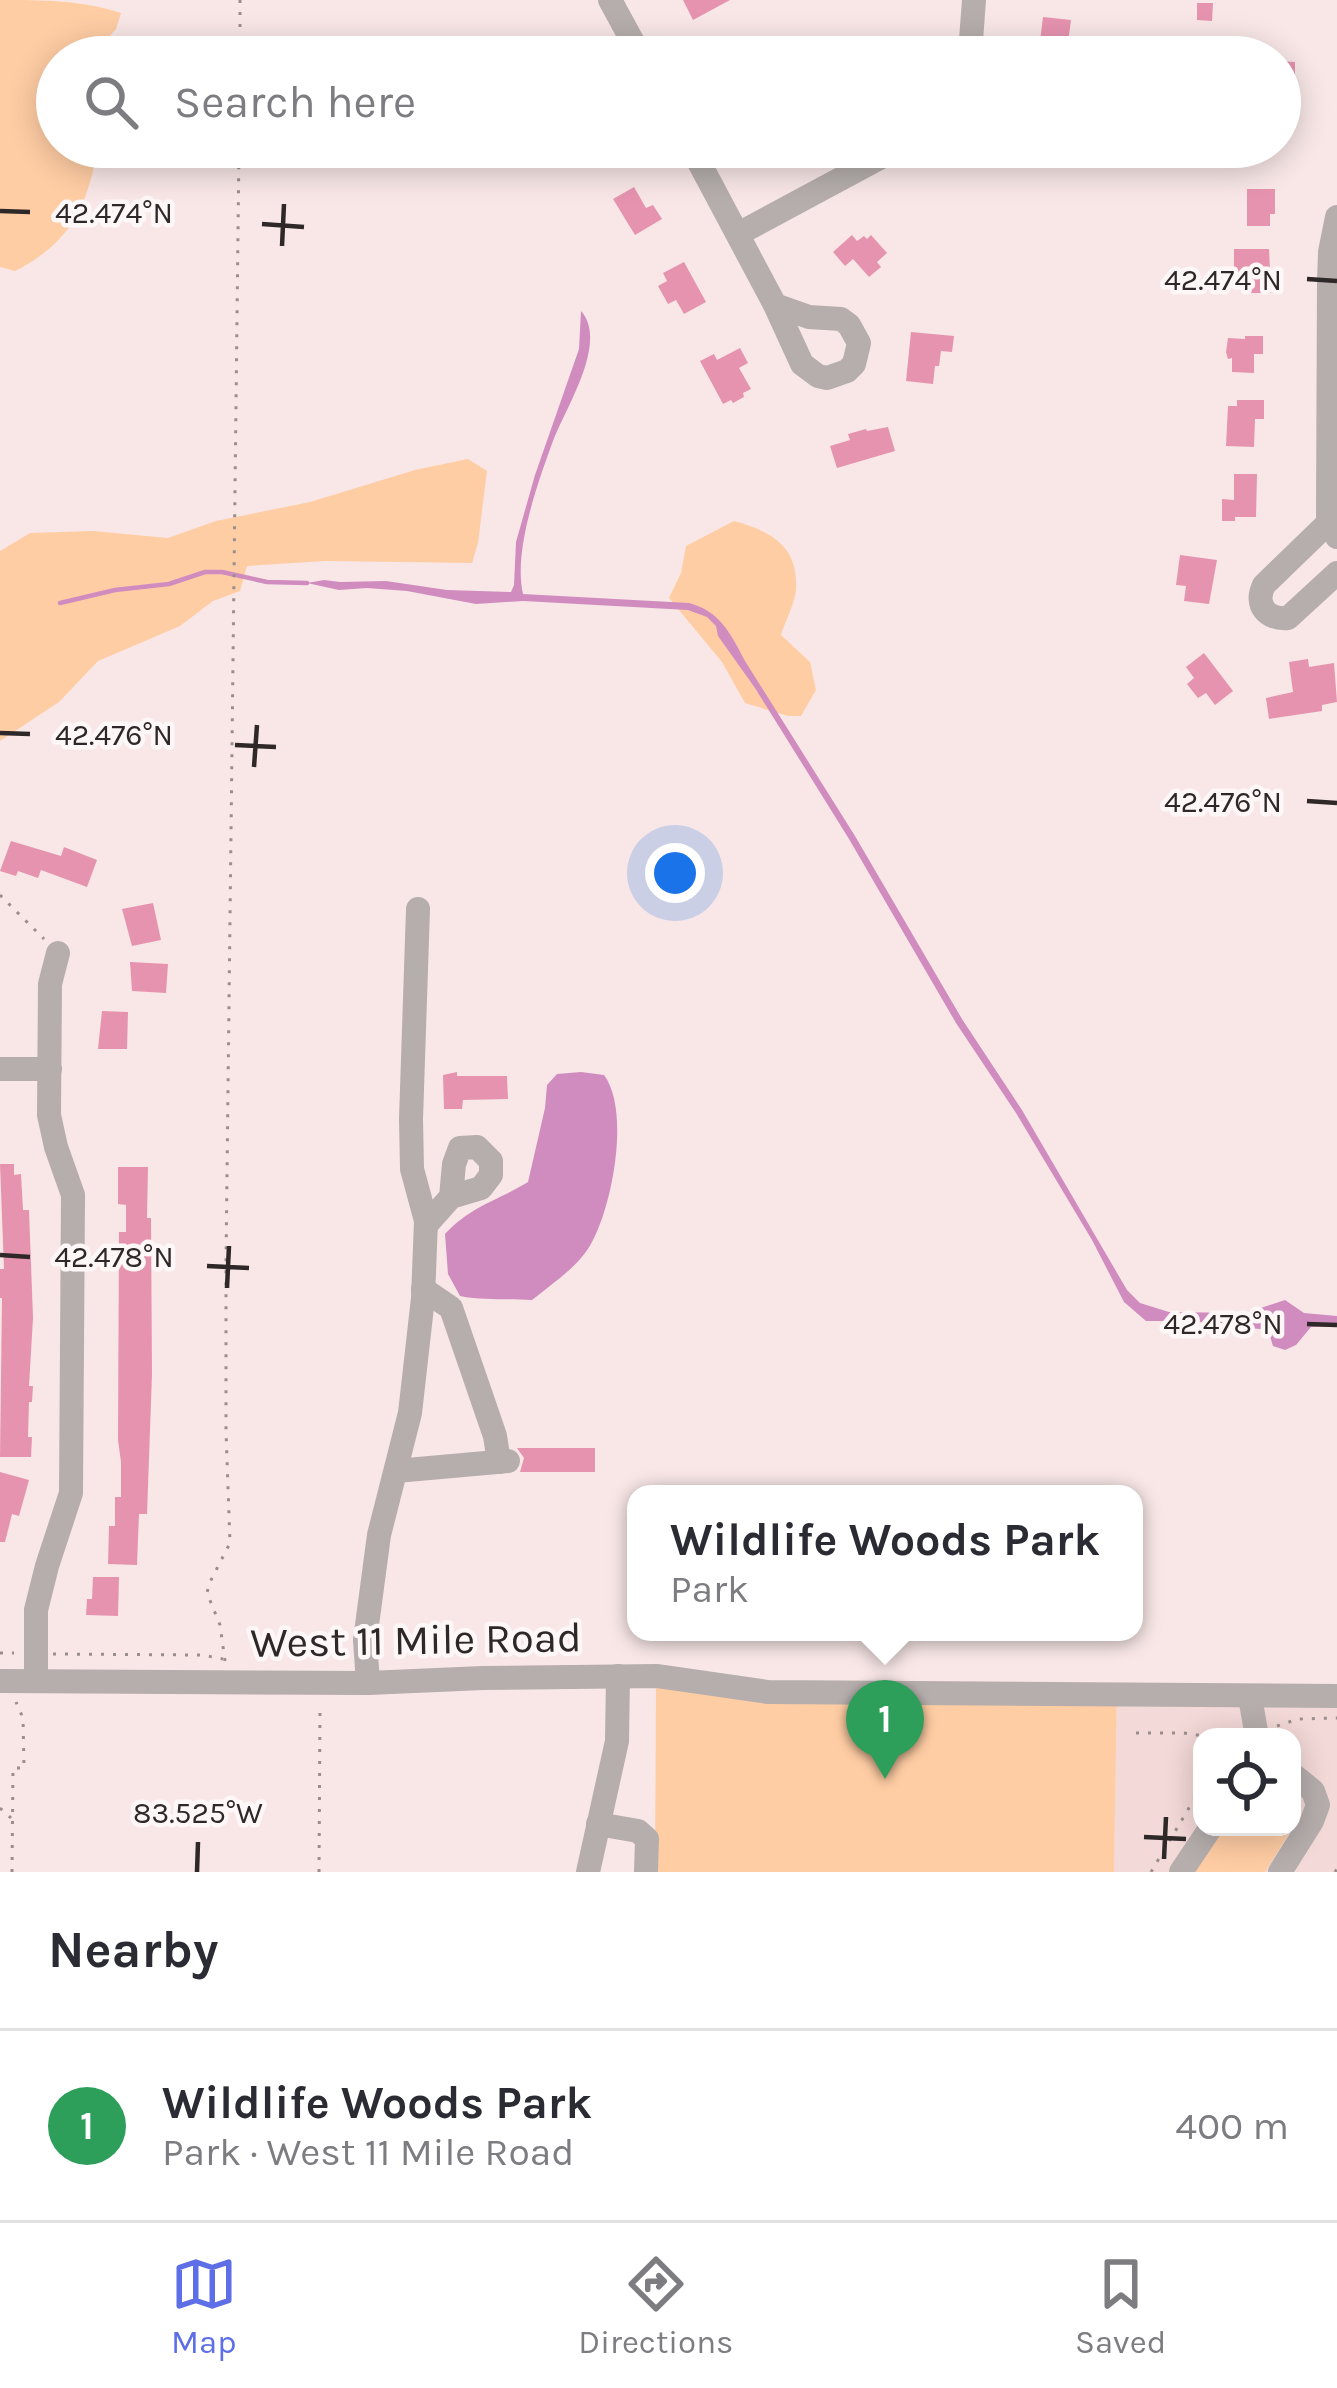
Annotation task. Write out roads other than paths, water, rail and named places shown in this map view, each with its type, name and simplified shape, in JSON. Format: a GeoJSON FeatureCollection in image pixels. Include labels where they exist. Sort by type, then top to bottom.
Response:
{"type":"FeatureCollection","features":[{"type":"Feature","properties":{"kind":"street"},"geometry":{"type":"LineString","coordinates":[[610,0],[630,36]]}},
{"type":"Feature","properties":{"kind":"street"},"geometry":{"type":"LineString","coordinates":[[971,36],[974,0]]}},
{"type":"Feature","properties":{"kind":"street"},"geometry":{"type":"LineString","coordinates":[[702,168],[775,305]]}},
{"type":"Feature","properties":{"kind":"street"},"geometry":{"type":"LineString","coordinates":[[738,234],[861,168]]}},
{"type":"Feature","properties":{"kind":"street"},"geometry":{"type":"LineString","coordinates":[[1337,218],[1329,283],[1333,529],[1264,586],[1261,604],[1272,617],[1288,618],[1337,573]]}},
{"type":"Feature","properties":{"kind":"street"},"geometry":{"type":"LineString","coordinates":[[368,1683],[365,1640],[379,1535],[410,1413],[420,1338],[426,1225],[412,1169],[411,1119],[418,908]]}},
{"type":"Feature","properties":{"kind":"street"},"geometry":{"type":"LineString","coordinates":[[36,1681],[36,1610],[71,1493],[74,1195],[50,1115],[50,984],[58,952]]}},
{"type":"Feature","properties":{"kind":"street"},"geometry":{"type":"LineString","coordinates":[[0,1069],[50,1069]]}},
{"type":"Feature","properties":{"kind":"street"},"geometry":{"type":"LineString","coordinates":[[426,1225],[451,1197]]}},
{"type":"Feature","properties":{"kind":"street"},"geometry":{"type":"LineString","coordinates":[[396,1471],[504,1461],[451,1309],[423,1289]]}},
{"type":"Feature","properties":{"kind":"street"},"geometry":{"type":"LineString","coordinates":[[588,1872],[617,1742],[619,1676]]}},
{"type":"Feature","properties":{"kind":"street","name":"West 11 Mile Road"},"geometry":{"type":"LineString","coordinates":[[7,1689],[36,1681],[368,1683],[619,1676],[686,1679],[768,1692],[1337,1696]]}},
{"type":"Feature","properties":{"kind":"street"},"geometry":{"type":"LineString","coordinates":[[1250,1697],[1255,1728]]}},
{"type":"Feature","properties":{"kind":"street"},"geometry":{"type":"LineString","coordinates":[[1280,1872],[1318,1805],[1313,1791],[1301,1781]]}},
{"type":"Feature","properties":{"kind":"street"},"geometry":{"type":"LineString","coordinates":[[598,1824],[638,1831],[647,1839],[646,1872]]}},
{"type":"Feature","properties":{"kind":"street"},"geometry":{"type":"LineString","coordinates":[[1181,1872],[1205,1836]]}},
{"type":"Feature","properties":{"kind":"waterway"},"geometry":{"type":"LineString","coordinates":[[60,603],[169,584],[205,572],[307,583]]}},
{"type":"Feature","properties":{"kind":"place","name":"Wildlife Woods Park"},"geometry":{"type":"Point","coordinates":[885,1779]}}]}
